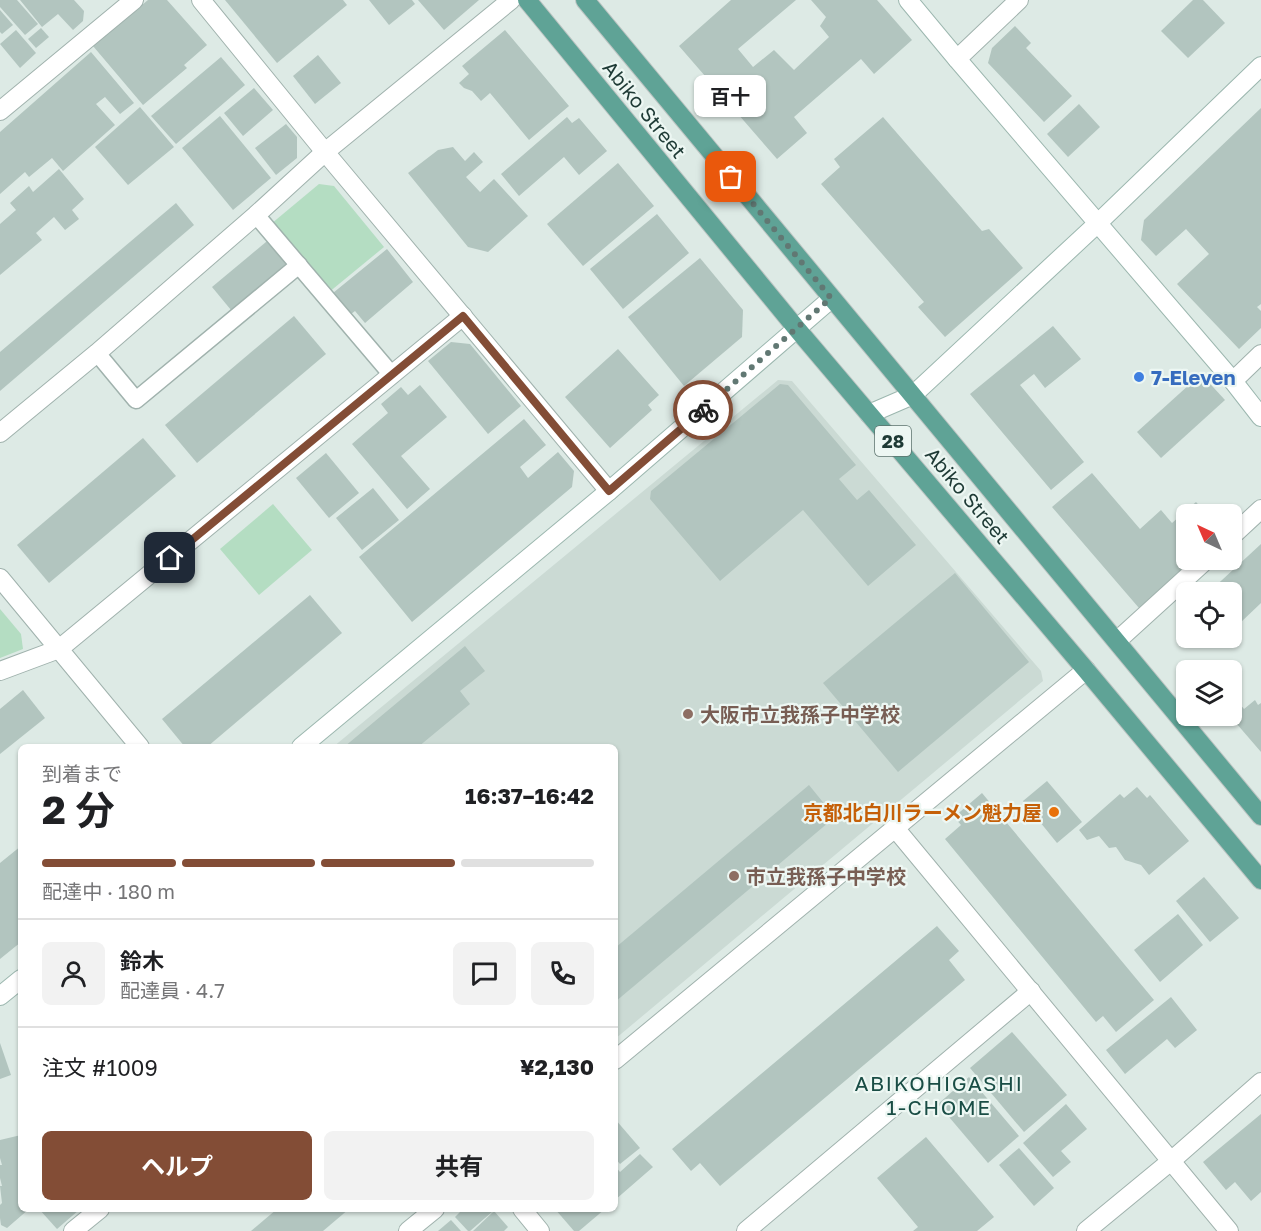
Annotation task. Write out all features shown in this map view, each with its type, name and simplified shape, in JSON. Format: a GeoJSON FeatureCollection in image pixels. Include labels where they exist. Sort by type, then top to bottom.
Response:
{"type":"FeatureCollection","features":[{"type":"Feature","properties":{"kind":"main road","name":"Abiko Street"},"geometry":{"type":"LineString","coordinates":[[527,0],[796,329],[1261,880]]}},
{"type":"Feature","properties":{"kind":"main road","name":"Abiko Street"},"geometry":{"type":"LineString","coordinates":[[585,0],[1118,640],[1261,816]]}},
{"type":"Feature","properties":{"kind":"street"},"geometry":{"type":"LineString","coordinates":[[0,111],[134,0]]}},
{"type":"Feature","properties":{"kind":"street"},"geometry":{"type":"LineString","coordinates":[[201,0],[609,491]]}},
{"type":"Feature","properties":{"kind":"street"},"geometry":{"type":"LineString","coordinates":[[0,433],[97,353],[325,152],[511,0]]}},
{"type":"Feature","properties":{"kind":"street"},"geometry":{"type":"LineString","coordinates":[[908,0],[1233,381],[1261,417]]}},
{"type":"Feature","properties":{"kind":"street"},"geometry":{"type":"LineString","coordinates":[[957,59],[1019,0]]}},
{"type":"Feature","properties":{"kind":"street"},"geometry":{"type":"LineString","coordinates":[[869,414],[913,395],[1098,223],[1261,66]]}},
{"type":"Feature","properties":{"kind":"street"},"geometry":{"type":"LineString","coordinates":[[305,744],[609,491],[831,298]]}},
{"type":"Feature","properties":{"kind":"street"},"geometry":{"type":"LineString","coordinates":[[0,671],[59,649],[463,316]]}},
{"type":"Feature","properties":{"kind":"street"},"geometry":{"type":"LineString","coordinates":[[1233,381],[1261,354]]}},
{"type":"Feature","properties":{"kind":"street"},"geometry":{"type":"LineString","coordinates":[[1242,527],[1261,509]]}},
{"type":"Feature","properties":{"kind":"street"},"geometry":{"type":"LineString","coordinates":[[1118,640],[1195,570]]}},
{"type":"Feature","properties":{"kind":"street"},"geometry":{"type":"LineString","coordinates":[[0,578],[138,744]]}},
{"type":"Feature","properties":{"kind":"street"},"geometry":{"type":"LineString","coordinates":[[618,1058],[1086,670]]}},
{"type":"Feature","properties":{"kind":"street"},"geometry":{"type":"LineString","coordinates":[[895,828],[1229,1231]]}},
{"type":"Feature","properties":{"kind":"street"},"geometry":{"type":"LineString","coordinates":[[0,996],[18,981]]}},
{"type":"Feature","properties":{"kind":"street"},"geometry":{"type":"LineString","coordinates":[[746,1231],[1031,991]]}},
{"type":"Feature","properties":{"kind":"street"},"geometry":{"type":"LineString","coordinates":[[1086,1231],[1261,1083]]}},
{"type":"Feature","properties":{"kind":"street"},"geometry":{"type":"LineString","coordinates":[[73,1231],[96,1212]]}},
{"type":"Feature","properties":{"kind":"street"},"geometry":{"type":"LineString","coordinates":[[408,1231],[431,1212]]}},
{"type":"Feature","properties":{"kind":"street"},"geometry":{"type":"LineString","coordinates":[[524,1212],[540,1231]]}},
{"type":"Feature","properties":{"kind":"lane"},"geometry":{"type":"LineString","coordinates":[[256,214],[392,375]]}},
{"type":"Feature","properties":{"kind":"lane"},"geometry":{"type":"LineString","coordinates":[[97,353],[136,400],[299,264]]}},
{"type":"Feature","properties":{"kind":"shaded area","name":"大阪市立我孫子中学校"},"geometry":{"type":"Polygon","coordinates":[[[778,380],[792,381],[1041,671],[1043,681],[618,1036],[618,744],[337,744],[778,380]]]}},
{"type":"Feature","properties":{"kind":"green space"},"geometry":{"type":"Polygon","coordinates":[[[319,184],[334,186],[384,247],[328,293],[271,224],[319,184]]]}},
{"type":"Feature","properties":{"kind":"green space"},"geometry":{"type":"Polygon","coordinates":[[[273,504],[312,550],[259,595],[220,549],[273,504]]]}},
{"type":"Feature","properties":{"kind":"green space"},"geometry":{"type":"Polygon","coordinates":[[[0,609],[21,634],[23,649],[0,658],[0,609]]]}},
{"type":"Feature","properties":{"kind":"building"},"geometry":{"type":"Polygon","coordinates":[[[0,0],[17,0],[38,24],[25,35],[0,7],[0,0]]]}},
{"type":"Feature","properties":{"kind":"building"},"geometry":{"type":"Polygon","coordinates":[[[20,0],[74,0],[84,11],[83,21],[73,30],[58,14],[42,27],[20,0]]]}},
{"type":"Feature","properties":{"kind":"building"},"geometry":{"type":"Polygon","coordinates":[[[148,0],[167,0],[207,45],[184,65],[187,68],[143,105],[93,46],[148,0]]]}},
{"type":"Feature","properties":{"kind":"building"},"geometry":{"type":"Polygon","coordinates":[[[225,0],[343,0],[347,5],[277,63],[225,0]]]}},
{"type":"Feature","properties":{"kind":"building"},"geometry":{"type":"Polygon","coordinates":[[[369,0],[412,0],[415,4],[389,25],[369,0]]]}},
{"type":"Feature","properties":{"kind":"building"},"geometry":{"type":"Polygon","coordinates":[[[418,0],[479,0],[444,30],[418,0]]]}},
{"type":"Feature","properties":{"kind":"building"},"geometry":{"type":"Polygon","coordinates":[[[731,0],[796,0],[738,49],[753,67],[774,50],[794,70],[829,37],[820,26],[826,17],[811,0],[877,0],[912,40],[874,74],[861,59],[794,117],[807,133],[777,159],[679,46],[731,0]]]}},
{"type":"Feature","properties":{"kind":"building"},"geometry":{"type":"Polygon","coordinates":[[[1193,0],[1203,0],[1225,23],[1188,58],[1161,31],[1193,0]]]}},
{"type":"Feature","properties":{"kind":"building"},"geometry":{"type":"Polygon","coordinates":[[[0,10],[13,25],[2,34],[0,32],[0,10]]]}},
{"type":"Feature","properties":{"kind":"building"},"geometry":{"type":"Polygon","coordinates":[[[1015,26],[1031,43],[1026,48],[1072,96],[1044,122],[988,63],[992,48],[1015,26]]]}},
{"type":"Feature","properties":{"kind":"building"},"geometry":{"type":"Polygon","coordinates":[[[41,28],[49,37],[36,48],[28,39],[41,28]]]}},
{"type":"Feature","properties":{"kind":"building"},"geometry":{"type":"Polygon","coordinates":[[[16,30],[36,53],[20,68],[0,44],[16,30]]]}},
{"type":"Feature","properties":{"kind":"building"},"geometry":{"type":"Polygon","coordinates":[[[505,30],[569,106],[529,140],[490,93],[481,101],[472,91],[459,83],[469,74],[462,66],[505,30]]]}},
{"type":"Feature","properties":{"kind":"building"},"geometry":{"type":"Polygon","coordinates":[[[91,52],[134,103],[120,114],[105,97],[96,104],[115,125],[63,171],[52,158],[29,177],[25,172],[0,194],[0,132],[91,52]]]}},
{"type":"Feature","properties":{"kind":"building"},"geometry":{"type":"Polygon","coordinates":[[[318,55],[341,83],[315,104],[293,76],[318,55]]]}},
{"type":"Feature","properties":{"kind":"building"},"geometry":{"type":"Polygon","coordinates":[[[221,57],[245,85],[176,144],[151,116],[221,57]]]}},
{"type":"Feature","properties":{"kind":"building"},"geometry":{"type":"Polygon","coordinates":[[[254,88],[273,110],[243,136],[224,113],[254,88]]]}},
{"type":"Feature","properties":{"kind":"building"},"geometry":{"type":"Polygon","coordinates":[[[1079,104],[1100,127],[1068,157],[1047,134],[1079,104]]]}},
{"type":"Feature","properties":{"kind":"building"},"geometry":{"type":"Polygon","coordinates":[[[140,107],[174,147],[128,185],[95,147],[140,107]]]}},
{"type":"Feature","properties":{"kind":"building"},"geometry":{"type":"Polygon","coordinates":[[[1261,108],[1261,304],[1257,307],[1261,311],[1261,328],[1239,349],[1177,284],[1209,254],[1186,229],[1156,256],[1141,240],[1144,220],[1261,108]]]}},
{"type":"Feature","properties":{"kind":"building"},"geometry":{"type":"Polygon","coordinates":[[[220,116],[271,178],[233,210],[182,148],[220,116]]]}},
{"type":"Feature","properties":{"kind":"building"},"geometry":{"type":"Polygon","coordinates":[[[567,117],[572,123],[579,118],[607,151],[579,175],[564,157],[519,196],[501,174],[567,117]]]}},
{"type":"Feature","properties":{"kind":"building"},"geometry":{"type":"Polygon","coordinates":[[[883,117],[982,231],[989,229],[1023,268],[945,337],[918,307],[924,302],[821,184],[840,167],[834,159],[883,117]]]}},
{"type":"Feature","properties":{"kind":"building"},"geometry":{"type":"Polygon","coordinates":[[[286,124],[297,137],[297,158],[276,175],[255,148],[286,124]]]}},
{"type":"Feature","properties":{"kind":"building"},"geometry":{"type":"Polygon","coordinates":[[[453,147],[465,161],[474,152],[483,162],[466,177],[480,192],[494,179],[528,216],[488,252],[468,247],[408,173],[438,150],[453,147]]]}},
{"type":"Feature","properties":{"kind":"building"},"geometry":{"type":"Polygon","coordinates":[[[618,163],[654,206],[583,266],[547,224],[618,163]]]}},
{"type":"Feature","properties":{"kind":"building"},"geometry":{"type":"Polygon","coordinates":[[[59,169],[84,199],[72,210],[79,219],[65,230],[54,217],[36,233],[42,240],[0,275],[0,224],[16,210],[10,203],[29,186],[33,192],[59,169]]]}},
{"type":"Feature","properties":{"kind":"building"},"geometry":{"type":"Polygon","coordinates":[[[176,203],[194,225],[0,391],[0,352],[176,203]]]}},
{"type":"Feature","properties":{"kind":"building"},"geometry":{"type":"Polygon","coordinates":[[[657,214],[689,253],[623,309],[590,269],[657,214]]]}},
{"type":"Feature","properties":{"kind":"building"},"geometry":{"type":"Polygon","coordinates":[[[272,237],[291,260],[231,310],[212,287],[272,237]]]}},
{"type":"Feature","properties":{"kind":"building"},"geometry":{"type":"Polygon","coordinates":[[[387,249],[413,282],[365,323],[355,311],[351,314],[333,293],[387,249]]]}},
{"type":"Feature","properties":{"kind":"building"},"geometry":{"type":"Polygon","coordinates":[[[700,258],[743,310],[742,337],[684,386],[628,317],[700,258]]]}},
{"type":"Feature","properties":{"kind":"building"},"geometry":{"type":"Polygon","coordinates":[[[294,316],[326,354],[197,463],[165,425],[294,316]]]}},
{"type":"Feature","properties":{"kind":"building"},"geometry":{"type":"Polygon","coordinates":[[[1053,326],[1081,359],[1045,388],[1034,374],[1020,385],[1084,462],[1051,490],[970,394],[1053,326]]]}},
{"type":"Feature","properties":{"kind":"building"},"geometry":{"type":"Polygon","coordinates":[[[451,342],[470,344],[521,406],[488,434],[428,361],[451,342]]]}},
{"type":"Feature","properties":{"kind":"building"},"geometry":{"type":"Polygon","coordinates":[[[618,349],[659,395],[648,405],[652,410],[610,448],[565,397],[618,349]]]}},
{"type":"Feature","properties":{"kind":"building"},"geometry":{"type":"Polygon","coordinates":[[[1201,374],[1225,400],[1161,458],[1137,432],[1201,374]]]}},
{"type":"Feature","properties":{"kind":"building"},"geometry":{"type":"Polygon","coordinates":[[[780,384],[788,385],[856,465],[839,479],[857,500],[869,490],[916,545],[868,586],[803,510],[720,581],[650,499],[651,491],[780,384]]]}},
{"type":"Feature","properties":{"kind":"building"},"geometry":{"type":"Polygon","coordinates":[[[420,385],[447,417],[401,456],[430,489],[407,509],[352,444],[388,413],[381,404],[401,387],[408,395],[420,385]]]}},
{"type":"Feature","properties":{"kind":"building"},"geometry":{"type":"Polygon","coordinates":[[[524,419],[546,445],[520,467],[528,478],[558,452],[574,471],[572,487],[412,622],[359,557],[524,419]]]}},
{"type":"Feature","properties":{"kind":"building"},"geometry":{"type":"Polygon","coordinates":[[[143,438],[176,476],[49,583],[17,545],[143,438]]]}},
{"type":"Feature","properties":{"kind":"building"},"geometry":{"type":"Polygon","coordinates":[[[326,453],[359,493],[329,518],[296,478],[326,453]]]}},
{"type":"Feature","properties":{"kind":"building"},"geometry":{"type":"Polygon","coordinates":[[[1092,473],[1140,529],[1161,510],[1172,523],[1176,520],[1176,570],[1183,570],[1139,608],[1052,507],[1092,473]]]}},
{"type":"Feature","properties":{"kind":"building"},"geometry":{"type":"Polygon","coordinates":[[[373,488],[399,520],[362,550],[336,518],[373,488]]]}},
{"type":"Feature","properties":{"kind":"building"},"geometry":{"type":"Polygon","coordinates":[[[1261,544],[1261,603],[1242,621],[1242,582],[1220,582],[1233,570],[1242,570],[1242,562],[1261,544]]]}},
{"type":"Feature","properties":{"kind":"building"},"geometry":{"type":"Polygon","coordinates":[[[955,573],[1029,662],[898,772],[823,683],[955,573]]]}},
{"type":"Feature","properties":{"kind":"building"},"geometry":{"type":"Polygon","coordinates":[[[310,595],[342,633],[211,744],[183,744],[162,719],[310,595]]]}},
{"type":"Feature","properties":{"kind":"building"},"geometry":{"type":"Polygon","coordinates":[[[465,646],[485,671],[460,691],[470,704],[422,744],[348,744],[465,646]]]}},
{"type":"Feature","properties":{"kind":"building"},"geometry":{"type":"Polygon","coordinates":[[[23,690],[45,718],[0,754],[0,709],[23,690]]]}},
{"type":"Feature","properties":{"kind":"building"},"geometry":{"type":"Polygon","coordinates":[[[1255,700],[1258,705],[1261,703],[1261,752],[1239,726],[1242,726],[1242,707],[1244,709],[1255,700]]]}},
{"type":"Feature","properties":{"kind":"building"},"geometry":{"type":"Polygon","coordinates":[[[1047,781],[1082,822],[1057,843],[1023,801],[1047,781]]]}},
{"type":"Feature","properties":{"kind":"building"},"geometry":{"type":"Polygon","coordinates":[[[809,785],[835,817],[618,999],[618,945],[809,785]]]}},
{"type":"Feature","properties":{"kind":"building"},"geometry":{"type":"Polygon","coordinates":[[[1137,787],[1147,798],[1150,795],[1189,841],[1149,875],[1141,865],[1125,860],[1116,847],[1109,848],[1099,836],[1087,840],[1079,830],[1120,794],[1124,798],[1137,787]]]}},
{"type":"Feature","properties":{"kind":"building"},"geometry":{"type":"Polygon","coordinates":[[[982,793],[1154,1000],[1116,1032],[1103,1016],[1096,1022],[945,839],[961,825],[954,817],[982,793]]]}},
{"type":"Feature","properties":{"kind":"building"},"geometry":{"type":"Polygon","coordinates":[[[18,848],[18,944],[0,959],[0,863],[18,848]]]}},
{"type":"Feature","properties":{"kind":"building"},"geometry":{"type":"Polygon","coordinates":[[[1204,877],[1239,918],[1210,942],[1176,901],[1204,877]]]}},
{"type":"Feature","properties":{"kind":"building"},"geometry":{"type":"Polygon","coordinates":[[[1178,914],[1203,945],[1160,982],[1134,950],[1178,914]]]}},
{"type":"Feature","properties":{"kind":"building"},"geometry":{"type":"Polygon","coordinates":[[[937,926],[959,951],[949,960],[965,980],[720,1186],[700,1163],[691,1171],[672,1149],[937,926]]]}},
{"type":"Feature","properties":{"kind":"building"},"geometry":{"type":"Polygon","coordinates":[[[1171,997],[1197,1030],[1175,1048],[1167,1039],[1125,1074],[1106,1050],[1171,997]]]}},
{"type":"Feature","properties":{"kind":"building"},"geometry":{"type":"Polygon","coordinates":[[[1012,1032],[1067,1095],[1024,1132],[970,1068],[1012,1032]]]}},
{"type":"Feature","properties":{"kind":"building"},"geometry":{"type":"Polygon","coordinates":[[[0,1043],[11,1075],[0,1079],[0,1043]]]}},
{"type":"Feature","properties":{"kind":"building"},"geometry":{"type":"Polygon","coordinates":[[[969,1077],[1019,1136],[988,1163],[938,1104],[969,1077]]]}},
{"type":"Feature","properties":{"kind":"building"},"geometry":{"type":"Polygon","coordinates":[[[1066,1104],[1087,1129],[1061,1151],[1071,1162],[1053,1177],[1023,1143],[1066,1104]]]}},
{"type":"Feature","properties":{"kind":"building"},"geometry":{"type":"Polygon","coordinates":[[[1261,1114],[1261,1192],[1251,1201],[1235,1182],[1226,1190],[1203,1162],[1261,1114]]]}},
{"type":"Feature","properties":{"kind":"building"},"geometry":{"type":"Polygon","coordinates":[[[618,1122],[640,1148],[620,1164],[618,1162],[618,1122]]]}},
{"type":"Feature","properties":{"kind":"building"},"geometry":{"type":"Polygon","coordinates":[[[18,1136],[18,1212],[26,1212],[7,1228],[1,1225],[0,1218],[2,1203],[0,1186],[2,1186],[0,1165],[2,1165],[0,1140],[18,1136]]]}},
{"type":"Feature","properties":{"kind":"building"},"geometry":{"type":"Polygon","coordinates":[[[926,1137],[994,1217],[977,1231],[913,1231],[918,1227],[877,1178],[926,1137]]]}},
{"type":"Feature","properties":{"kind":"building"},"geometry":{"type":"Polygon","coordinates":[[[1019,1148],[1054,1188],[1034,1206],[999,1165],[1019,1148]]]}},
{"type":"Feature","properties":{"kind":"building"},"geometry":{"type":"Polygon","coordinates":[[[640,1154],[653,1167],[618,1197],[618,1170],[620,1172],[640,1154]]]}},
{"type":"Feature","properties":{"kind":"building"},"geometry":{"type":"Polygon","coordinates":[[[42,1212],[77,1212],[57,1229],[42,1212]]]}},
{"type":"Feature","properties":{"kind":"building"},"geometry":{"type":"Polygon","coordinates":[[[273,1212],[345,1212],[323,1231],[251,1231],[273,1212]]]}},
{"type":"Feature","properties":{"kind":"building"},"geometry":{"type":"Polygon","coordinates":[[[460,1212],[492,1212],[470,1231],[455,1217],[460,1212]]]}},
{"type":"Feature","properties":{"kind":"building"},"geometry":{"type":"Polygon","coordinates":[[[493,1212],[508,1227],[504,1231],[473,1231],[493,1212]]]}},
{"type":"Feature","properties":{"kind":"building"},"geometry":{"type":"Polygon","coordinates":[[[558,1212],[601,1212],[579,1231],[574,1231],[558,1212]]]}},
{"type":"Feature","properties":{"kind":"building"},"geometry":{"type":"Polygon","coordinates":[[[451,1220],[461,1231],[438,1231],[451,1220]]]}},
{"type":"Feature","properties":{"kind":"way so far"},"geometry":{"type":"LineString","coordinates":[[703,410],[831,298],[731,177]]}},
{"type":"Feature","properties":{"kind":"place","name":"百十"},"geometry":{"type":"Point","coordinates":[731,177]}},
{"type":"Feature","properties":{"kind":"place","name":"7-Eleven"},"geometry":{"type":"Point","coordinates":[1139,377]}},
{"type":"Feature","properties":{"kind":"place","name":"大阪市立我孫子中学校"},"geometry":{"type":"Point","coordinates":[688,714]}},
{"type":"Feature","properties":{"kind":"place","name":"京都北白川ラーメン魁力屋"},"geometry":{"type":"Point","coordinates":[1054,812]}},
{"type":"Feature","properties":{"kind":"place","name":"市立我孫子中学校"},"geometry":{"type":"Point","coordinates":[734,876]}},
{"type":"Feature","properties":{"kind":"district","name":"ABIKOHIGASHI 1-CHOME"},"geometry":{"type":"Point","coordinates":[939,1095]}},
{"type":"Feature","properties":{"kind":"route"},"geometry":{"type":"LineString","coordinates":[[170,558],[463,316],[609,491],[703,410]]}}]}
